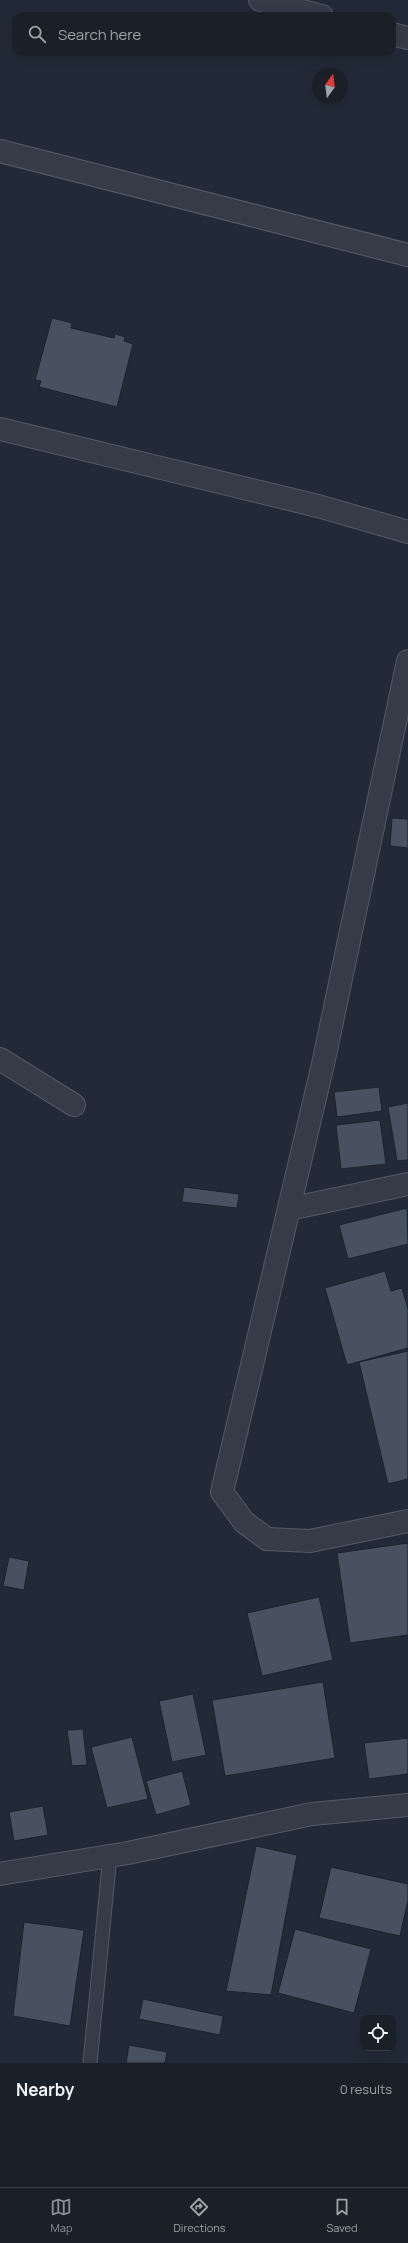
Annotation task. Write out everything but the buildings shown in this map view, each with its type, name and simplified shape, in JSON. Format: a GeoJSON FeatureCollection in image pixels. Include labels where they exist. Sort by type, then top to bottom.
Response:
{"type":"FeatureCollection","features":[{"type":"Feature","properties":{"kind":"street"},"geometry":{"type":"LineString","coordinates":[[260,0],[306,12]]}},
{"type":"Feature","properties":{"kind":"street"},"geometry":{"type":"LineString","coordinates":[[396,35],[408,38]]}},
{"type":"Feature","properties":{"kind":"street"},"geometry":{"type":"LineString","coordinates":[[0,151],[408,255]]}},
{"type":"Feature","properties":{"kind":"street"},"geometry":{"type":"LineString","coordinates":[[0,429],[318,506],[408,532]]}},
{"type":"Feature","properties":{"kind":"street"},"geometry":{"type":"LineString","coordinates":[[408,661],[323,1064],[222,1492],[244,1522],[267,1539],[310,1540],[408,1522]]}},
{"type":"Feature","properties":{"kind":"street"},"geometry":{"type":"LineString","coordinates":[[0,1059],[74,1105]]}},
{"type":"Feature","properties":{"kind":"street"},"geometry":{"type":"LineString","coordinates":[[289,1209],[408,1184]]}},
{"type":"Feature","properties":{"kind":"street"},"geometry":{"type":"LineString","coordinates":[[0,1874],[110,1856],[312,1814],[408,1805]]}},
{"type":"Feature","properties":{"kind":"lane"},"geometry":{"type":"LineString","coordinates":[[90,2063],[110,1856]]}}]}
